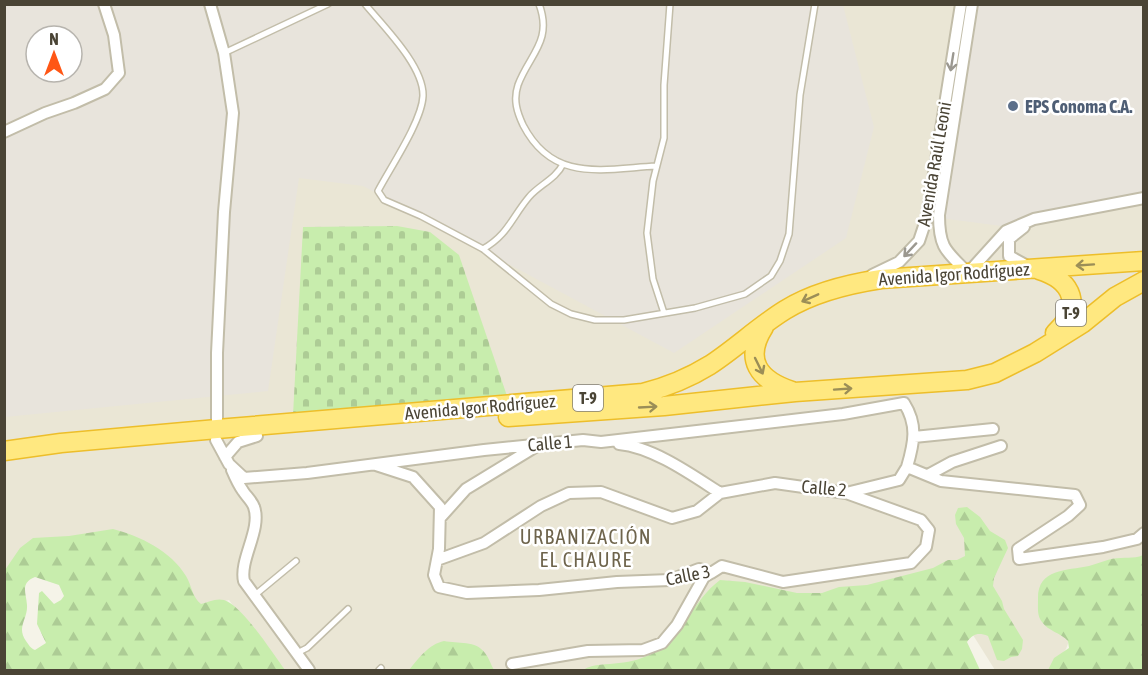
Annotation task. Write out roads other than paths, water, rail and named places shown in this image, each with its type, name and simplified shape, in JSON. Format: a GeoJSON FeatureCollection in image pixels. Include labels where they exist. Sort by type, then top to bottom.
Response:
{"type":"FeatureCollection","features":[{"type":"Feature","properties":{"kind":"highway","name":"Avenida Igor Rodríguez"},"geometry":{"type":"LineString","coordinates":[[4,462],[216,434],[643,393],[665,387],[700,371],[767,323],[809,297],[850,284],[881,279],[1143,261]]}},
{"type":"Feature","properties":{"kind":"highway","name":"T-9"},"geometry":{"type":"LineString","coordinates":[[1024,359],[1063,326],[1070,315],[1071,297],[1062,281],[1054,275],[1032,269]]}},
{"type":"Feature","properties":{"kind":"highway","name":"Avenida Igor Rodríguez"},"geometry":{"type":"LineString","coordinates":[[4,450],[61,443],[216,434],[256,436],[664,406],[967,380],[995,373],[1024,359],[1083,323],[1097,309],[1143,281]]}},
{"type":"Feature","properties":{"kind":"highway"},"geometry":{"type":"LineString","coordinates":[[767,323],[757,338],[754,350],[755,362],[766,378],[777,386],[795,393]]}},
{"type":"Feature","properties":{"kind":"street"},"geometry":{"type":"LineString","coordinates":[[4,132],[105,89],[119,73],[114,35],[104,4]]}},
{"type":"Feature","properties":{"kind":"street"},"geometry":{"type":"LineString","coordinates":[[210,4],[224,53],[232,113],[223,223],[216,434],[242,490],[254,507],[254,528],[242,574],[244,581],[309,670]]}},
{"type":"Feature","properties":{"kind":"street","name":"Avenida Raúl Leoni"},"geometry":{"type":"LineString","coordinates":[[850,284],[898,262],[919,241],[927,217],[961,4]]}},
{"type":"Feature","properties":{"kind":"street","name":"Avenida Raúl Leoni"},"geometry":{"type":"LineString","coordinates":[[968,273],[947,253],[939,236],[939,215],[972,4]]}},
{"type":"Feature","properties":{"kind":"street"},"geometry":{"type":"LineString","coordinates":[[968,273],[1006,231],[1034,219],[1143,198]]}},
{"type":"Feature","properties":{"kind":"street"},"geometry":{"type":"LineString","coordinates":[[1032,269],[1009,256],[1008,250],[1009,239],[1034,219]]}},
{"type":"Feature","properties":{"kind":"street","name":"Calle 1"},"geometry":{"type":"LineString","coordinates":[[227,460],[244,478],[307,473],[538,444],[583,440],[601,442],[843,414],[904,403],[912,414],[914,437]]}},
{"type":"Feature","properties":{"kind":"street"},"geometry":{"type":"LineString","coordinates":[[993,429],[914,437],[907,467],[941,481],[1075,495],[1080,505],[1068,516],[1018,549],[1019,559],[1103,547],[1137,539],[1143,533]]}},
{"type":"Feature","properties":{"kind":"street"},"geometry":{"type":"LineString","coordinates":[[227,460],[238,442],[256,436]]}},
{"type":"Feature","properties":{"kind":"street"},"geometry":{"type":"LineString","coordinates":[[601,442],[630,445],[680,467],[720,494]]}},
{"type":"Feature","properties":{"kind":"street"},"geometry":{"type":"LineString","coordinates":[[440,518],[466,489],[538,444]]}},
{"type":"Feature","properties":{"kind":"street"},"geometry":{"type":"LineString","coordinates":[[928,476],[952,462],[1001,446]]}},
{"type":"Feature","properties":{"kind":"street"},"geometry":{"type":"LineString","coordinates":[[372,464],[412,477],[440,507],[437,560]]}},
{"type":"Feature","properties":{"kind":"street","name":"Calle 2"},"geometry":{"type":"LineString","coordinates":[[437,560],[484,543],[541,506],[569,494],[601,492],[672,518],[697,511],[720,494],[775,483],[846,493],[899,480],[907,467]]}},
{"type":"Feature","properties":{"kind":"street","name":"Calle 3"},"geometry":{"type":"LineString","coordinates":[[437,560],[434,575],[439,586],[467,593],[478,593],[670,580],[699,569],[711,573],[722,566],[783,582],[911,563],[927,547],[929,530],[921,520],[846,493]]}},
{"type":"Feature","properties":{"kind":"street"},"geometry":{"type":"LineString","coordinates":[[512,664],[588,651],[643,650],[662,643],[677,625],[704,577],[711,573]]}},
{"type":"Feature","properties":{"kind":"lane"},"geometry":{"type":"LineString","coordinates":[[224,53],[328,4]]}},
{"type":"Feature","properties":{"kind":"lane"},"geometry":{"type":"LineString","coordinates":[[365,4],[399,45],[419,77],[423,91],[421,110],[378,191],[379,195],[387,202],[421,216],[483,249],[542,298],[571,315],[614,321],[706,306],[745,294],[771,276],[780,261],[789,234],[800,96],[815,4]]}},
{"type":"Feature","properties":{"kind":"lane"},"geometry":{"type":"LineString","coordinates":[[539,4],[544,24],[542,39],[518,84],[516,108],[526,130],[536,144],[549,157],[563,164],[590,170],[656,166]]}},
{"type":"Feature","properties":{"kind":"lane"},"geometry":{"type":"LineString","coordinates":[[664,313],[653,279],[647,233],[650,195],[665,125],[664,85],[670,4]]}},
{"type":"Feature","properties":{"kind":"lane"},"geometry":{"type":"LineString","coordinates":[[483,249],[506,232],[529,196],[557,174],[563,164]]}},
{"type":"Feature","properties":{"kind":"lane"},"geometry":{"type":"LineString","coordinates":[[255,595],[296,561]]}},
{"type":"Feature","properties":{"kind":"lane"},"geometry":{"type":"LineString","coordinates":[[297,653],[307,648],[348,609]]}},
{"type":"Feature","properties":{"kind":"place","name":"EPS Conoma C.A."},"geometry":{"type":"Point","coordinates":[1013,106]}},
{"type":"Feature","properties":{"kind":"district","name":"URBANIZACIÓN EL CHAURE"},"geometry":{"type":"Point","coordinates":[586,548]}}]}
